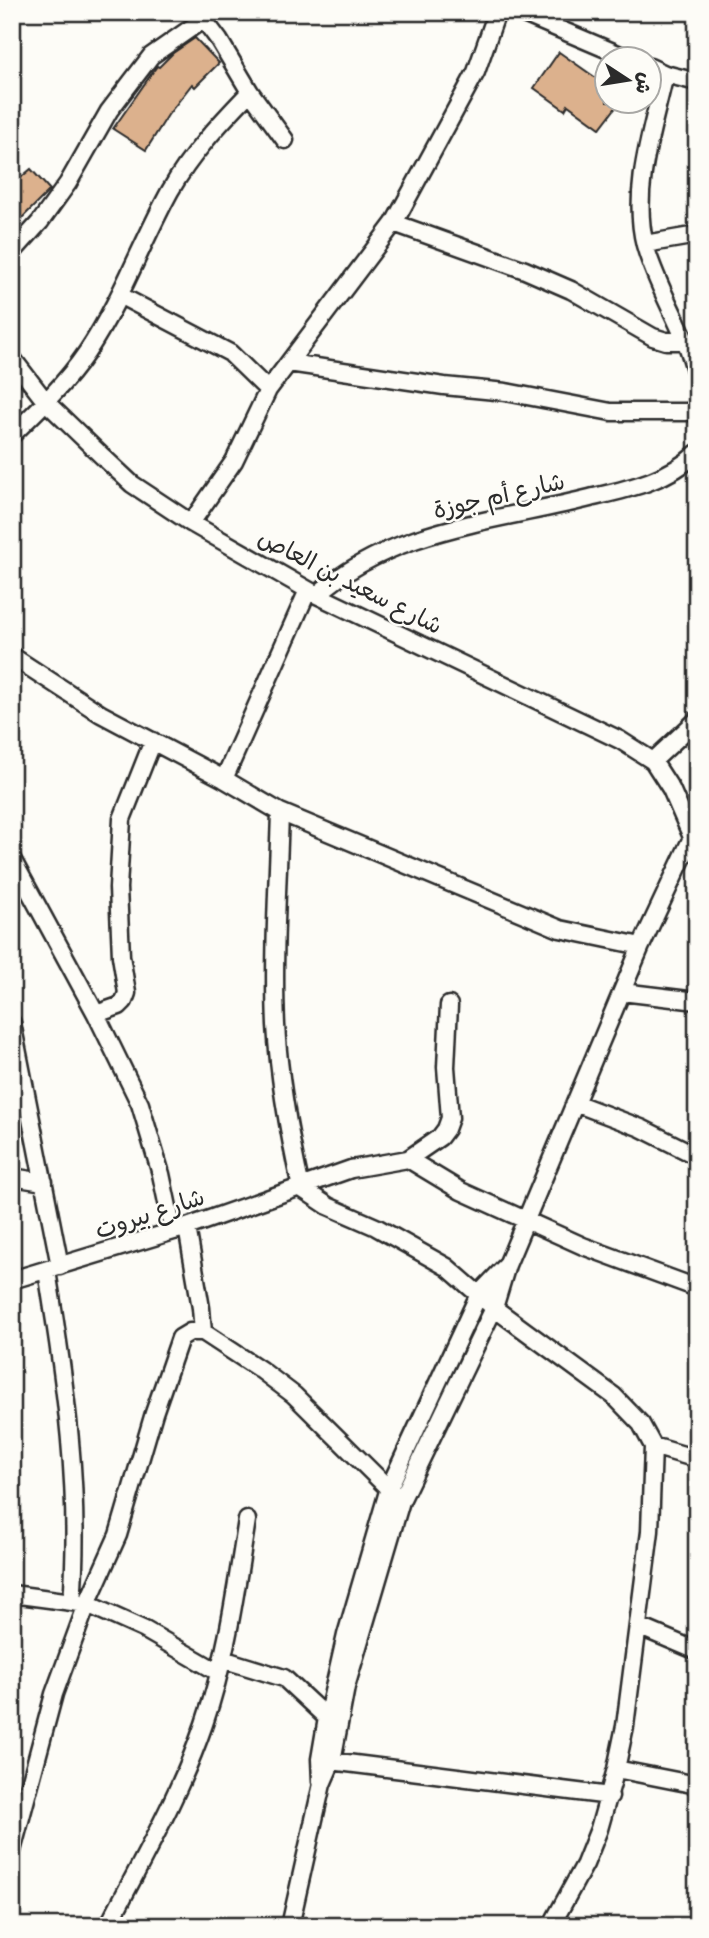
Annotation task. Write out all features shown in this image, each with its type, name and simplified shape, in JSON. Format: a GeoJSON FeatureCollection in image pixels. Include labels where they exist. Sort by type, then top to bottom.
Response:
{"type":"FeatureCollection","features":[{"type":"Feature","properties":{"kind":"street"},"geometry":{"type":"LineString","coordinates":[[191,523],[234,461],[268,390],[394,223],[476,72],[497,12]]}},
{"type":"Feature","properties":{"kind":"street"},"geometry":{"type":"LineString","coordinates":[[519,12],[599,46]]}},
{"type":"Feature","properties":{"kind":"street"},"geometry":{"type":"LineString","coordinates":[[14,247],[40,222],[68,183],[109,111],[151,56],[205,14],[250,92],[285,140]]}},
{"type":"Feature","properties":{"kind":"street"},"geometry":{"type":"LineString","coordinates":[[697,82],[666,75],[645,166],[641,208],[645,244],[697,376]]}},
{"type":"Feature","properties":{"kind":"street"},"geometry":{"type":"LineString","coordinates":[[12,435],[46,402],[86,353],[121,296],[170,190],[210,132],[250,92]]}},
{"type":"Feature","properties":{"kind":"street"},"geometry":{"type":"LineString","coordinates":[[394,223],[525,270],[571,290],[653,337],[666,341],[685,341]]}},
{"type":"Feature","properties":{"kind":"street"},"geometry":{"type":"LineString","coordinates":[[645,244],[697,235]]}},
{"type":"Feature","properties":{"kind":"street"},"geometry":{"type":"LineString","coordinates":[[121,296],[230,354],[268,390]]}},
{"type":"Feature","properties":{"kind":"street","name":"شارع سعيد بن العاص"},"geometry":{"type":"LineString","coordinates":[[12,359],[46,402],[132,484],[191,523],[313,592],[620,740],[653,761]]}},
{"type":"Feature","properties":{"kind":"street"},"geometry":{"type":"LineString","coordinates":[[289,363],[444,386],[506,392],[611,412],[697,412]]}},
{"type":"Feature","properties":{"kind":"street","name":"شارع أم جوزة"},"geometry":{"type":"LineString","coordinates":[[313,592],[369,558],[436,533],[653,481],[683,466],[697,453]]}},
{"type":"Feature","properties":{"kind":"street"},"geometry":{"type":"LineString","coordinates":[[224,779],[313,592]]}},
{"type":"Feature","properties":{"kind":"street"},"geometry":{"type":"LineString","coordinates":[[12,656],[101,715],[280,811],[560,929],[641,946]]}},
{"type":"Feature","properties":{"kind":"street"},"geometry":{"type":"LineString","coordinates":[[290,1926],[326,1760],[401,1501],[494,1308],[507,1265],[575,1103],[641,946],[694,832],[653,761],[697,720]]}},
{"type":"Feature","properties":{"kind":"street"},"geometry":{"type":"LineString","coordinates":[[96,1014],[119,1006],[127,993],[121,956],[118,888],[122,819],[153,741]]}},
{"type":"Feature","properties":{"kind":"street"},"geometry":{"type":"LineString","coordinates":[[280,811],[275,951],[276,1025],[286,1119],[301,1188],[328,1206],[376,1227],[447,1268],[494,1308],[614,1396],[641,1424],[653,1446],[650,1531],[625,1726],[616,1769],[610,1796],[585,1864],[551,1926]]}},
{"type":"Feature","properties":{"kind":"street"},"geometry":{"type":"LineString","coordinates":[[12,859],[96,1014],[140,1104],[180,1229],[201,1308],[203,1332]]}},
{"type":"Feature","properties":{"kind":"street"},"geometry":{"type":"LineString","coordinates":[[622,992],[697,1001]]}},
{"type":"Feature","properties":{"kind":"street"},"geometry":{"type":"LineString","coordinates":[[449,1005],[446,1067],[450,1118],[440,1137],[408,1159],[461,1191],[583,1246],[697,1288]]}},
{"type":"Feature","properties":{"kind":"street"},"geometry":{"type":"LineString","coordinates":[[13,1026],[44,1182],[54,1268],[71,1444],[80,1603]]}},
{"type":"Feature","properties":{"kind":"street"},"geometry":{"type":"LineString","coordinates":[[575,1103],[641,1128],[697,1156]]}},
{"type":"Feature","properties":{"kind":"street","name":"شارع بيروت"},"geometry":{"type":"LineString","coordinates":[[12,1280],[180,1229],[351,1170],[408,1159]]}},
{"type":"Feature","properties":{"kind":"street"},"geometry":{"type":"LineString","coordinates":[[12,1177],[44,1182]]}},
{"type":"Feature","properties":{"kind":"street"},"geometry":{"type":"LineString","coordinates":[[326,1760],[327,1718],[346,1635],[389,1488],[479,1293],[507,1265]]}},
{"type":"Feature","properties":{"kind":"street"},"geometry":{"type":"LineString","coordinates":[[12,1851],[80,1603],[118,1535],[154,1413],[180,1338],[190,1332],[203,1332],[261,1370],[294,1395],[401,1501]]}},
{"type":"Feature","properties":{"kind":"street"},"geometry":{"type":"LineString","coordinates":[[653,1446],[697,1460]]}},
{"type":"Feature","properties":{"kind":"street"},"geometry":{"type":"LineString","coordinates":[[108,1926],[195,1749],[220,1666],[247,1520]]}},
{"type":"Feature","properties":{"kind":"street"},"geometry":{"type":"LineString","coordinates":[[12,1594],[80,1603],[220,1666],[284,1678],[327,1718]]}},
{"type":"Feature","properties":{"kind":"street"},"geometry":{"type":"LineString","coordinates":[[638,1626],[697,1651]]}},
{"type":"Feature","properties":{"kind":"street"},"geometry":{"type":"LineString","coordinates":[[326,1760],[610,1796]]}},
{"type":"Feature","properties":{"kind":"street"},"geometry":{"type":"LineString","coordinates":[[616,1769],[697,1784]]}},
{"type":"Feature","properties":{"kind":"building"},"geometry":{"type":"Polygon","coordinates":[[[195,38],[219,63],[195,87],[192,84],[146,150],[113,129],[157,66],[195,38]]]}},
{"type":"Feature","properties":{"kind":"building"},"geometry":{"type":"Polygon","coordinates":[[[559,52],[594,76],[594,116],[609,116],[600,128],[568,105],[565,110],[534,88],[559,52]]]}},
{"type":"Feature","properties":{"kind":"building"},"geometry":{"type":"Polygon","coordinates":[[[31,169],[50,190],[18,222],[12,216],[12,185],[31,169]]]}}]}
